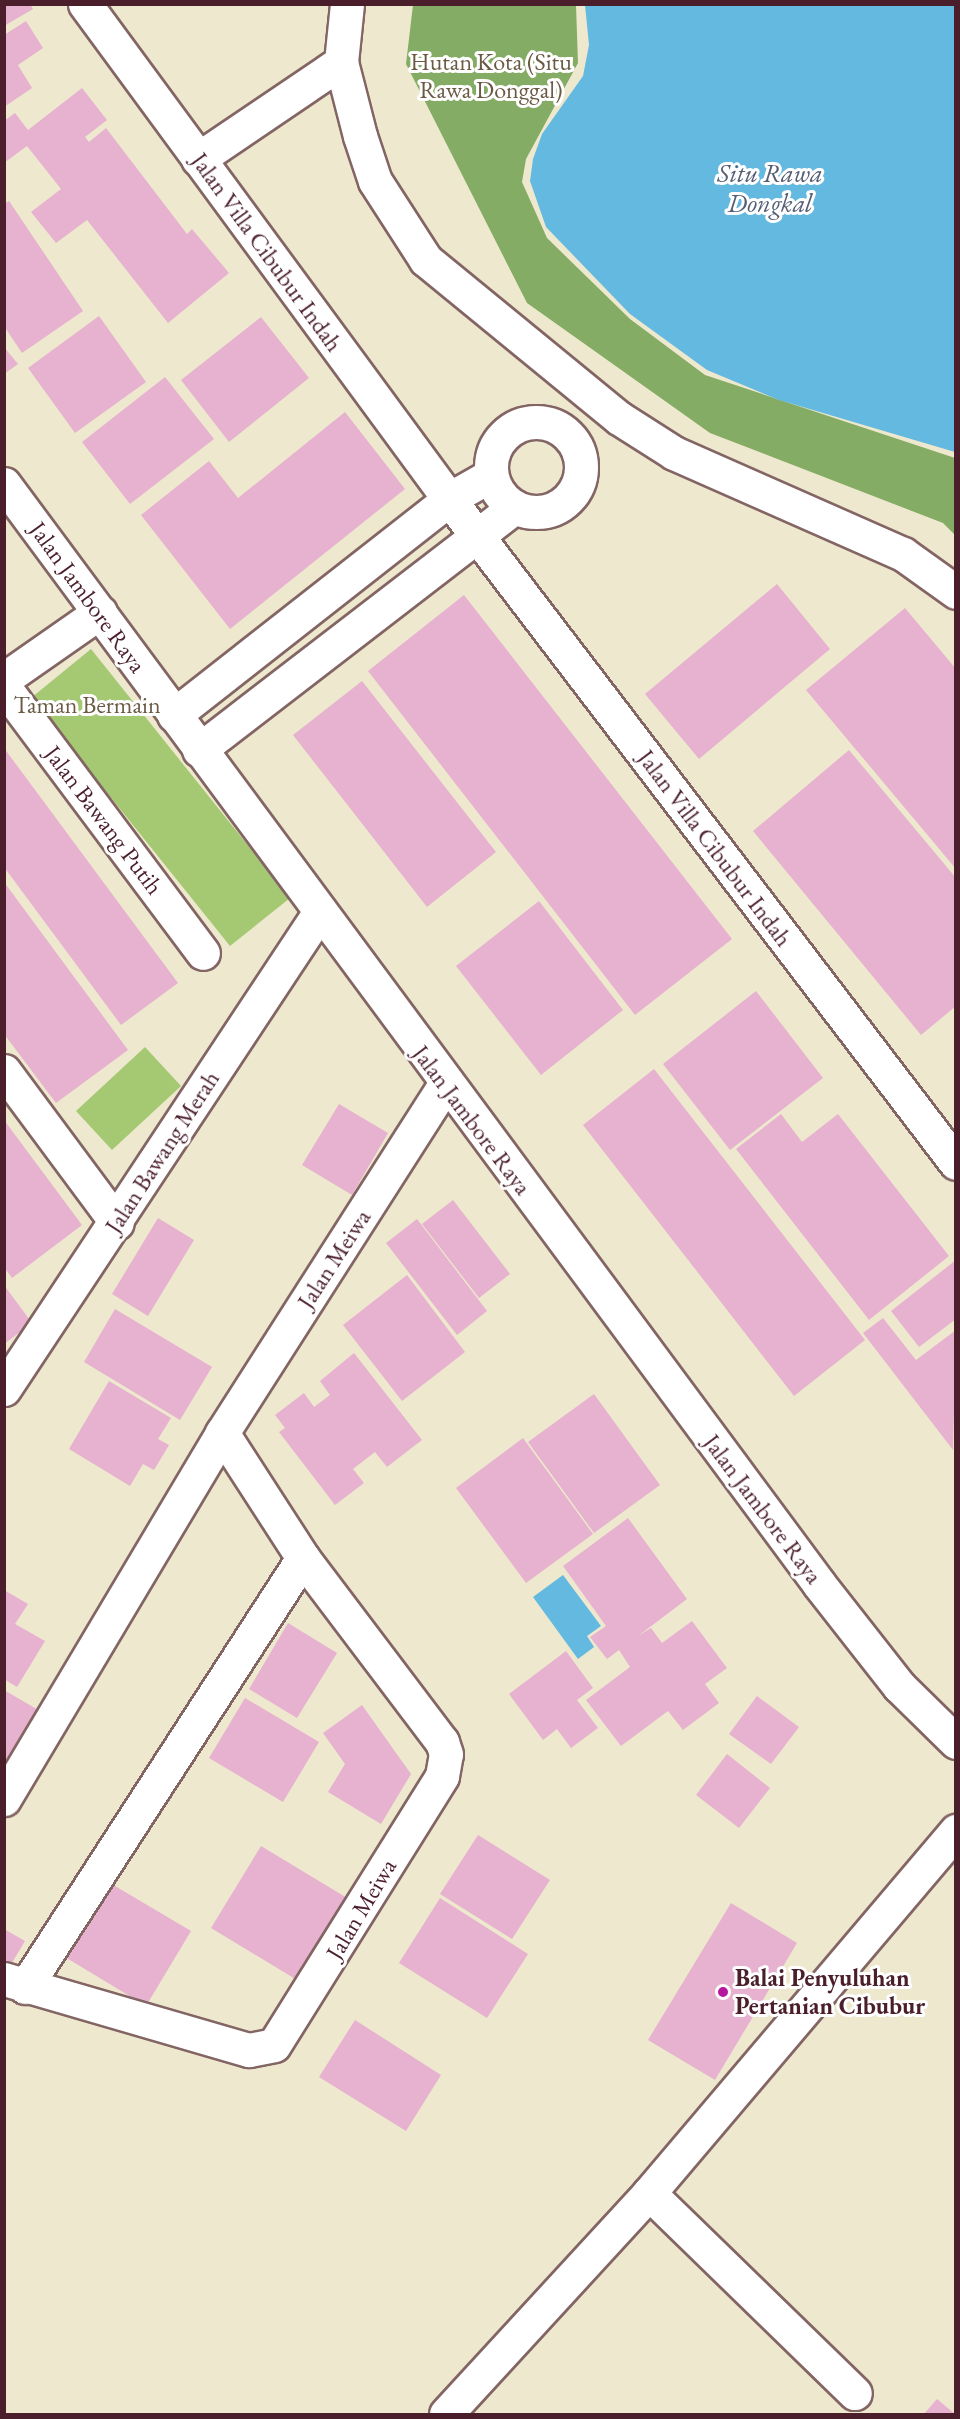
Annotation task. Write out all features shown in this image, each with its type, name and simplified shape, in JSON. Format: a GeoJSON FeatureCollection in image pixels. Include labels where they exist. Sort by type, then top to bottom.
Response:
{"type":"FeatureCollection","features":[{"type":"Feature","properties":{"kind":"street","name":"Jalan Villa Cibubur Indah"},"geometry":{"type":"LineString","coordinates":[[85,4],[449,499],[956,1163]]}},
{"type":"Feature","properties":{"kind":"street"},"geometry":{"type":"LineString","coordinates":[[347,4],[341,62],[375,181],[426,260],[619,418],[674,453],[903,554],[956,592]]}},
{"type":"Feature","properties":{"kind":"street"},"geometry":{"type":"LineString","coordinates":[[198,159],[341,62]]}},
{"type":"Feature","properties":{"kind":"street"},"geometry":{"type":"LineString","coordinates":[[533,421],[561,429],[580,452],[579,483],[559,507],[529,513],[514,507],[491,475],[491,460],[505,434],[533,421],[573,380]]}},
{"type":"Feature","properties":{"kind":"street"},"geometry":{"type":"LineString","coordinates":[[580,452],[619,418]]}},
{"type":"Feature","properties":{"kind":"street"},"geometry":{"type":"LineString","coordinates":[[174,714],[449,499],[491,475]]}},
{"type":"Feature","properties":{"kind":"street","name":"Jalan Jambore Raya"},"geometry":{"type":"LineString","coordinates":[[4,484],[445,1084],[819,1584],[899,1686],[956,1742]]}},
{"type":"Feature","properties":{"kind":"street"},"geometry":{"type":"LineString","coordinates":[[199,750],[475,533],[514,507]]}},
{"type":"Feature","properties":{"kind":"street"},"geometry":{"type":"LineString","coordinates":[[4,680],[100,612]]}},
{"type":"Feature","properties":{"kind":"street","name":"Jalan Bawang Putih"},"geometry":{"type":"LineString","coordinates":[[4,687],[203,953]]}},
{"type":"Feature","properties":{"kind":"street","name":"Jalan Bawang Merah"},"geometry":{"type":"LineString","coordinates":[[4,1389],[117,1223],[319,913]]}},
{"type":"Feature","properties":{"kind":"street"},"geometry":{"type":"LineString","coordinates":[[4,1071],[117,1223]]}},
{"type":"Feature","properties":{"kind":"street","name":"Jalan Meiwa"},"geometry":{"type":"LineString","coordinates":[[4,1800],[222,1433],[445,1084]]}},
{"type":"Feature","properties":{"kind":"street","name":"Jalan Meiwa"},"geometry":{"type":"LineString","coordinates":[[222,1433],[303,1558],[446,1754],[442,1776],[286,2033],[274,2045],[249,2050],[15,1983],[303,1558]]}},
{"type":"Feature","properties":{"kind":"street"},"geometry":{"type":"LineString","coordinates":[[446,2415],[649,2193],[956,1831]]}},
{"type":"Feature","properties":{"kind":"street"},"geometry":{"type":"LineString","coordinates":[[649,2193],[855,2393]]}},
{"type":"Feature","properties":{"kind":"green space","name":"Hutan Kota (Situ Rawa Donggal)"},"geometry":{"type":"Polygon","coordinates":[[[413,5],[576,5],[578,63],[526,159],[522,182],[547,238],[630,319],[705,375],[955,458],[955,535],[943,523],[710,433],[527,303],[406,64],[413,5]]]}},
{"type":"Feature","properties":{"kind":"green space","name":"Taman Bermain"},"geometry":{"type":"Polygon","coordinates":[[[91,649],[290,898],[230,946],[31,698],[91,649]]]}},
{"type":"Feature","properties":{"kind":"green space"},"geometry":{"type":"Polygon","coordinates":[[[145,1047],[181,1086],[112,1150],[76,1111],[145,1047]]]}},
{"type":"Feature","properties":{"kind":"water","name":"Situ Rawa Dongkal"},"geometry":{"type":"Polygon","coordinates":[[[585,5],[955,5],[955,452],[779,400],[707,370],[630,314],[546,227],[530,181],[533,159],[542,134],[583,76],[589,45],[585,5]]]}},
{"type":"Feature","properties":{"kind":"water"},"geometry":{"type":"Polygon","coordinates":[[[563,1575],[601,1626],[587,1636],[594,1647],[578,1659],[533,1597],[563,1575]]]}},
{"type":"Feature","properties":{"kind":"building"},"geometry":{"type":"Polygon","coordinates":[[[4,4],[30,4],[33,9],[4,26],[4,4]]]}},
{"type":"Feature","properties":{"kind":"building"},"geometry":{"type":"Polygon","coordinates":[[[26,21],[43,48],[18,65],[32,88],[4,107],[4,35],[26,21]]]}},
{"type":"Feature","properties":{"kind":"building"},"geometry":{"type":"Polygon","coordinates":[[[82,88],[107,120],[85,137],[89,142],[106,128],[187,234],[192,229],[229,273],[168,323],[87,220],[56,243],[31,212],[61,189],[27,146],[4,163],[4,121],[15,113],[28,130],[82,88]]]}},
{"type":"Feature","properties":{"kind":"building"},"geometry":{"type":"Polygon","coordinates":[[[9,201],[83,311],[22,353],[4,326],[4,204],[9,201]]]}},
{"type":"Feature","properties":{"kind":"building"},"geometry":{"type":"Polygon","coordinates":[[[99,316],[146,382],[75,433],[28,368],[99,316]]]}},
{"type":"Feature","properties":{"kind":"building"},"geometry":{"type":"Polygon","coordinates":[[[261,317],[309,378],[229,442],[181,380],[261,317]]]}},
{"type":"Feature","properties":{"kind":"building"},"geometry":{"type":"Polygon","coordinates":[[[4,347],[18,364],[4,374],[4,347]]]}},
{"type":"Feature","properties":{"kind":"building"},"geometry":{"type":"Polygon","coordinates":[[[165,377],[214,439],[130,504],[82,442],[165,377]]]}},
{"type":"Feature","properties":{"kind":"building"},"geometry":{"type":"Polygon","coordinates":[[[345,412],[405,489],[230,629],[141,515],[209,461],[238,498],[345,412]]]}},
{"type":"Feature","properties":{"kind":"building"},"geometry":{"type":"Polygon","coordinates":[[[777,584],[830,649],[699,759],[645,694],[777,584]]]}},
{"type":"Feature","properties":{"kind":"building"},"geometry":{"type":"Polygon","coordinates":[[[464,595],[732,939],[635,1015],[368,671],[464,595]]]}},
{"type":"Feature","properties":{"kind":"building"},"geometry":{"type":"Polygon","coordinates":[[[905,608],[956,669],[956,869],[806,690],[905,608]]]}},
{"type":"Feature","properties":{"kind":"building"},"geometry":{"type":"Polygon","coordinates":[[[362,681],[496,852],[427,907],[293,735],[362,681]]]}},
{"type":"Feature","properties":{"kind":"building"},"geometry":{"type":"Polygon","coordinates":[[[4,748],[178,983],[121,1025],[4,867],[4,748]]]}},
{"type":"Feature","properties":{"kind":"building"},"geometry":{"type":"Polygon","coordinates":[[[849,750],[956,878],[956,1006],[921,1035],[753,831],[849,750]]]}},
{"type":"Feature","properties":{"kind":"building"},"geometry":{"type":"Polygon","coordinates":[[[4,882],[128,1050],[56,1103],[4,1034],[4,882]]]}},
{"type":"Feature","properties":{"kind":"building"},"geometry":{"type":"Polygon","coordinates":[[[539,901],[623,1010],[541,1075],[456,966],[539,901]]]}},
{"type":"Feature","properties":{"kind":"building"},"geometry":{"type":"Polygon","coordinates":[[[756,991],[823,1078],[730,1150],[663,1064],[756,991]]]}},
{"type":"Feature","properties":{"kind":"building"},"geometry":{"type":"Polygon","coordinates":[[[654,1069],[865,1340],[794,1396],[583,1125],[654,1069]]]}},
{"type":"Feature","properties":{"kind":"building"},"geometry":{"type":"Polygon","coordinates":[[[339,1104],[388,1133],[352,1195],[302,1165],[339,1104]]]}},
{"type":"Feature","properties":{"kind":"building"},"geometry":{"type":"Polygon","coordinates":[[[781,1114],[802,1142],[838,1114],[949,1256],[869,1320],[736,1149],[781,1114]]]}},
{"type":"Feature","properties":{"kind":"building"},"geometry":{"type":"Polygon","coordinates":[[[4,1120],[82,1225],[12,1278],[4,1267],[4,1120]]]}},
{"type":"Feature","properties":{"kind":"building"},"geometry":{"type":"Polygon","coordinates":[[[453,1200],[510,1274],[479,1298],[422,1224],[453,1200]]]}},
{"type":"Feature","properties":{"kind":"building"},"geometry":{"type":"Polygon","coordinates":[[[158,1218],[194,1240],[148,1316],[112,1294],[158,1218]]]}},
{"type":"Feature","properties":{"kind":"building"},"geometry":{"type":"Polygon","coordinates":[[[417,1219],[487,1311],[457,1335],[386,1243],[417,1219]]]}},
{"type":"Feature","properties":{"kind":"building"},"geometry":{"type":"Polygon","coordinates":[[[956,1260],[956,1319],[919,1347],[891,1311],[956,1260]]]}},
{"type":"Feature","properties":{"kind":"building"},"geometry":{"type":"Polygon","coordinates":[[[407,1275],[465,1352],[402,1401],[343,1325],[407,1275]]]}},
{"type":"Feature","properties":{"kind":"building"},"geometry":{"type":"Polygon","coordinates":[[[4,1285],[32,1323],[4,1344],[4,1285]]]}},
{"type":"Feature","properties":{"kind":"building"},"geometry":{"type":"Polygon","coordinates":[[[115,1309],[212,1367],[180,1420],[84,1362],[115,1309]]]}},
{"type":"Feature","properties":{"kind":"building"},"geometry":{"type":"Polygon","coordinates":[[[883,1318],[916,1360],[956,1330],[953,1450],[863,1333],[883,1318]]]}},
{"type":"Feature","properties":{"kind":"building"},"geometry":{"type":"Polygon","coordinates":[[[354,1353],[422,1440],[387,1467],[375,1452],[353,1469],[364,1483],[335,1505],[279,1432],[285,1428],[275,1415],[304,1393],[314,1407],[330,1395],[320,1381],[354,1353]]]}},
{"type":"Feature","properties":{"kind":"building"},"geometry":{"type":"Polygon","coordinates":[[[109,1381],[171,1418],[158,1439],[169,1445],[154,1470],[143,1464],[130,1486],[69,1449],[109,1381]]]}},
{"type":"Feature","properties":{"kind":"building"},"geometry":{"type":"Polygon","coordinates":[[[594,1394],[660,1485],[594,1533],[528,1442],[594,1394]]]}},
{"type":"Feature","properties":{"kind":"building"},"geometry":{"type":"Polygon","coordinates":[[[523,1438],[593,1534],[526,1583],[456,1488],[523,1438]]]}},
{"type":"Feature","properties":{"kind":"building"},"geometry":{"type":"Polygon","coordinates":[[[628,1518],[687,1599],[638,1636],[651,1628],[662,1643],[692,1621],[727,1668],[705,1684],[719,1703],[683,1730],[668,1711],[621,1746],[586,1700],[630,1667],[619,1650],[607,1659],[590,1637],[606,1626],[563,1566],[628,1518]]]}},
{"type":"Feature","properties":{"kind":"building"},"geometry":{"type":"Polygon","coordinates":[[[4,1590],[28,1604],[15,1624],[45,1641],[17,1687],[4,1679],[4,1590]]]}},
{"type":"Feature","properties":{"kind":"building"},"geometry":{"type":"Polygon","coordinates":[[[288,1623],[337,1653],[297,1718],[249,1689],[288,1623]]]}},
{"type":"Feature","properties":{"kind":"building"},"geometry":{"type":"Polygon","coordinates":[[[566,1651],[593,1688],[577,1700],[598,1728],[571,1748],[557,1729],[543,1740],[509,1694],[566,1651]]]}},
{"type":"Feature","properties":{"kind":"building"},"geometry":{"type":"Polygon","coordinates":[[[4,1690],[40,1711],[4,1770],[4,1690]]]}},
{"type":"Feature","properties":{"kind":"building"},"geometry":{"type":"Polygon","coordinates":[[[757,1696],[799,1727],[771,1764],[729,1734],[757,1696]]]}},
{"type":"Feature","properties":{"kind":"building"},"geometry":{"type":"Polygon","coordinates":[[[245,1698],[319,1742],[283,1802],[209,1758],[245,1698]]]}},
{"type":"Feature","properties":{"kind":"building"},"geometry":{"type":"Polygon","coordinates":[[[362,1705],[411,1774],[381,1824],[328,1792],[345,1764],[323,1733],[362,1705]]]}},
{"type":"Feature","properties":{"kind":"building"},"geometry":{"type":"Polygon","coordinates":[[[727,1754],[770,1788],[739,1828],[696,1795],[727,1754]]]}},
{"type":"Feature","properties":{"kind":"building"},"geometry":{"type":"Polygon","coordinates":[[[478,1835],[550,1880],[512,1939],[440,1894],[478,1835]]]}},
{"type":"Feature","properties":{"kind":"building"},"geometry":{"type":"Polygon","coordinates":[[[261,1846],[362,1907],[312,1989],[211,1928],[261,1846]]]}},
{"type":"Feature","properties":{"kind":"building"},"geometry":{"type":"Polygon","coordinates":[[[110,1883],[191,1931],[146,2006],[65,1957],[110,1883]]]}},
{"type":"Feature","properties":{"kind":"building"},"geometry":{"type":"Polygon","coordinates":[[[440,1898],[528,1954],[487,2018],[399,1963],[440,1898]]]}},
{"type":"Feature","properties":{"kind":"building","name":"Balai Penyuluhan Pertanian Cibubur"},"geometry":{"type":"Polygon","coordinates":[[[731,1903],[797,1943],[715,2080],[648,2040],[731,1903]]]}},
{"type":"Feature","properties":{"kind":"building"},"geometry":{"type":"Polygon","coordinates":[[[4,1929],[25,1941],[10,1966],[4,1962],[4,1929]]]}},
{"type":"Feature","properties":{"kind":"building"},"geometry":{"type":"Polygon","coordinates":[[[355,2020],[441,2075],[406,2131],[319,2077],[355,2020]]]}},
{"type":"Feature","properties":{"kind":"building"},"geometry":{"type":"Polygon","coordinates":[[[937,2399],[955,2414],[924,2414],[937,2399]]]}},
{"type":"Feature","properties":{"kind":"place","name":"Balai Penyuluhan Pertanian Cibubur"},"geometry":{"type":"Point","coordinates":[723,1992]}}]}
